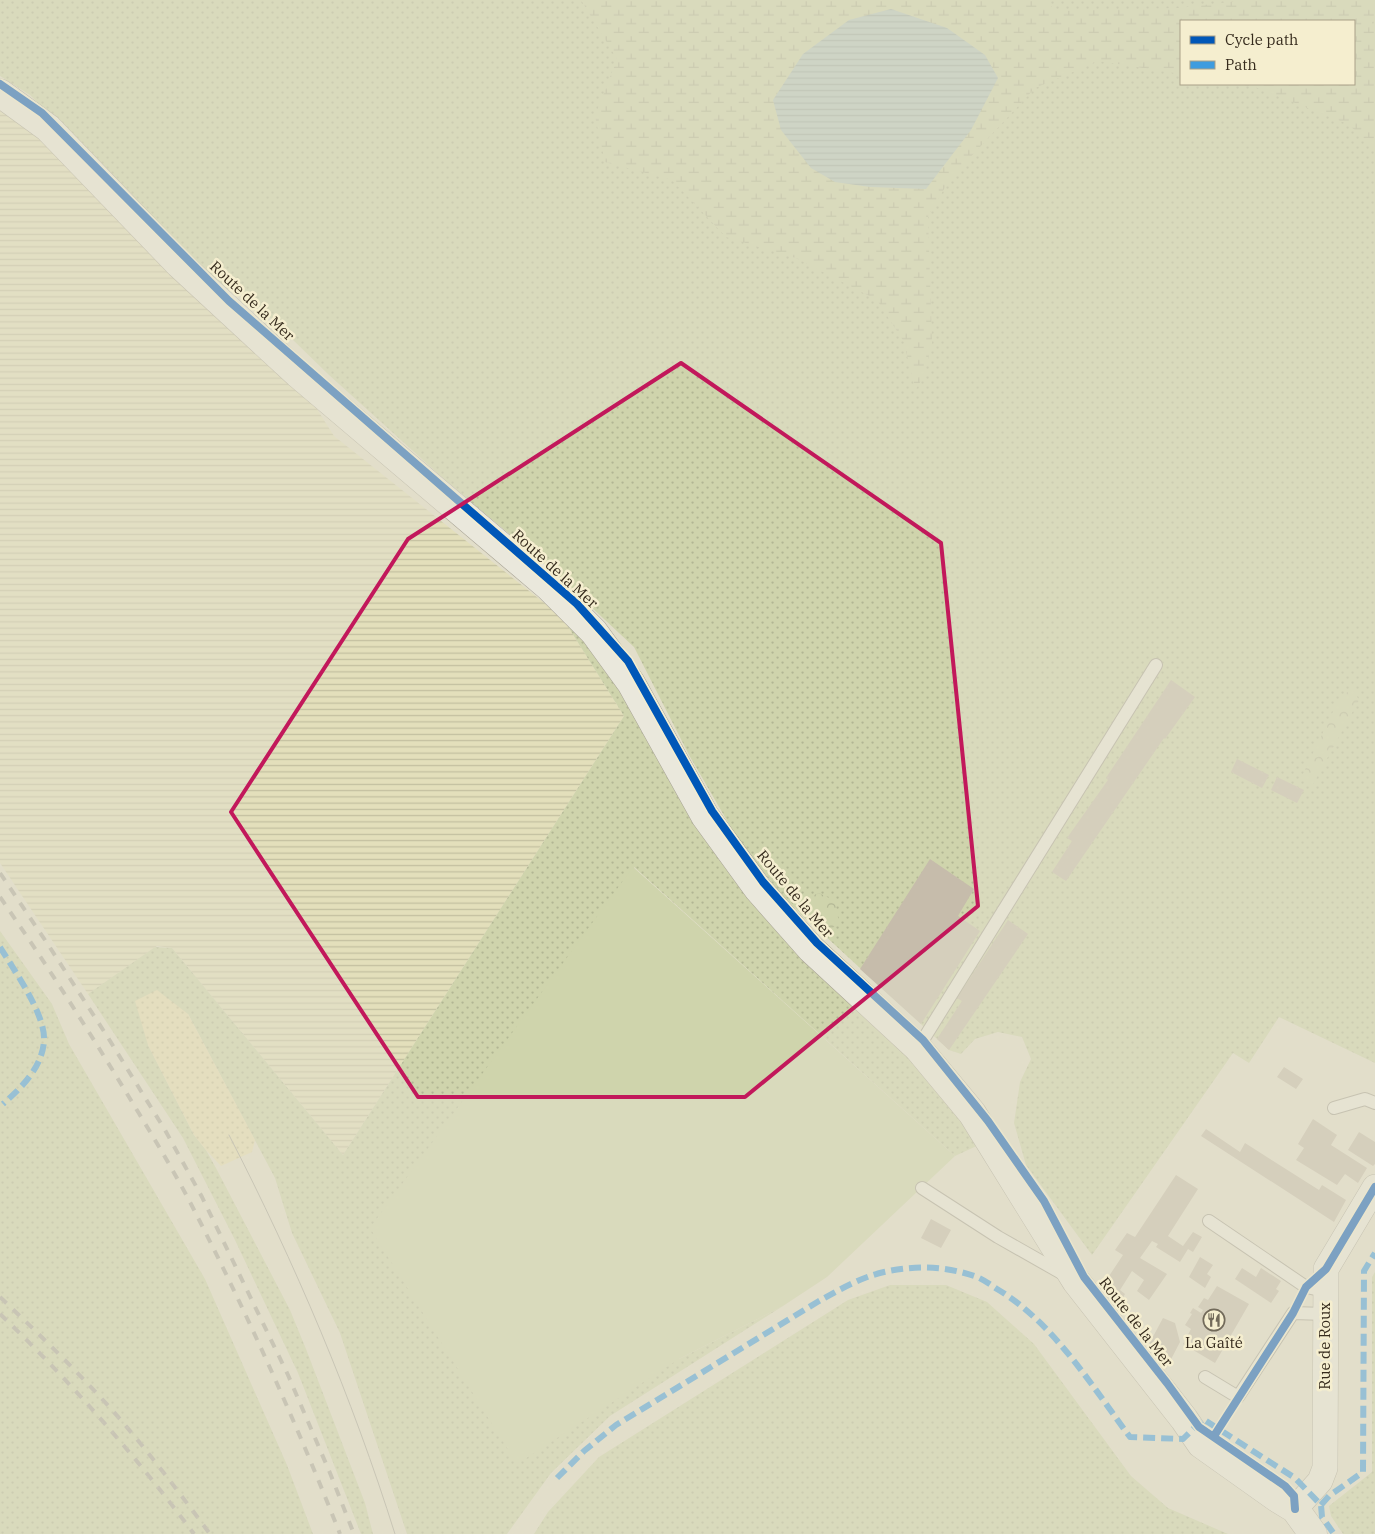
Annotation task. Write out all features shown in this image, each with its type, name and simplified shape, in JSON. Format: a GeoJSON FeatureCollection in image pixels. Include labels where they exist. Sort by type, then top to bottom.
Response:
{"type":"FeatureCollection","features":[{"type":"Feature","properties":{"kind":"street"},"geometry":{"type":"LineString","coordinates":[[0,92],[48,128],[179,264],[291,368],[549,587],[594,632],[632,683],[705,816],[758,889],[811,949],[918,1048],[972,1114],[1076,1281],[1201,1444],[1295,1509],[1313,1534]]}},
{"type":"Feature","properties":{"kind":"street","name":"Rue de Roux"},"geometry":{"type":"LineString","coordinates":[[1295,1509],[1320,1481],[1325,1468],[1326,1269],[1375,1186]]}},
{"type":"Feature","properties":{"kind":"lane"},"geometry":{"type":"LineString","coordinates":[[918,1048],[1156,666]]}},
{"type":"Feature","properties":{"kind":"lane"},"geometry":{"type":"LineString","coordinates":[[1334,1108],[1366,1099],[1375,1103]]}},
{"type":"Feature","properties":{"kind":"lane"},"geometry":{"type":"LineString","coordinates":[[922,1188],[998,1237],[1076,1281]]}},
{"type":"Feature","properties":{"kind":"lane"},"geometry":{"type":"LineString","coordinates":[[1209,1221],[1325,1302]]}},
{"type":"Feature","properties":{"kind":"lane"},"geometry":{"type":"LineString","coordinates":[[1205,1377],[1238,1397],[1293,1313],[1325,1302]]}},
{"type":"Feature","properties":{"kind":"highlighted area"},"geometry":{"type":"Polygon","coordinates":[[[681,363],[941,543],[978,906],[745,1097],[418,1097],[231,812],[408,539],[681,363]]]}},
{"type":"Feature","properties":{"kind":"shaded area"},"geometry":{"type":"Polygon","coordinates":[[[891,9],[947,28],[985,55],[998,78],[971,130],[926,189],[870,187],[835,182],[811,168],[781,130],[773,100],[803,54],[849,20],[891,9]]]}},
{"type":"Feature","properties":{"kind":"shaded area"},"geometry":{"type":"Polygon","coordinates":[[[0,103],[38,127],[296,376],[334,436],[562,617],[624,716],[343,1155],[172,948],[157,946],[88,994],[0,863],[0,103]]]}},
{"type":"Feature","properties":{"kind":"green space"},"geometry":{"type":"Polygon","coordinates":[[[0,0],[1375,0],[1375,1063],[1279,1017],[1249,1063],[1233,1053],[1092,1255],[1026,1165],[1014,1123],[1020,1082],[1031,1059],[1022,1037],[998,1032],[975,1039],[961,1054],[949,1050],[784,898],[737,838],[689,755],[634,647],[544,563],[444,479],[329,375],[250,298],[221,286],[30,95],[0,76],[0,0]]]}},
{"type":"Feature","properties":{"kind":"green space"},"geometry":{"type":"Polygon","coordinates":[[[581,0],[1042,0],[1058,11],[1179,8],[1246,0],[1375,0],[1375,17],[1372,23],[1375,26],[1375,149],[1348,124],[1255,87],[1244,85],[1355,85],[1355,20],[1180,20],[1180,74],[1099,61],[1035,88],[950,179],[928,216],[932,343],[924,376],[915,390],[904,342],[877,300],[796,258],[726,237],[672,180],[605,162],[595,116],[617,59],[581,0]]]}},
{"type":"Feature","properties":{"kind":"green space"},"geometry":{"type":"Polygon","coordinates":[[[562,617],[611,665],[713,845],[930,1076],[981,1144],[955,1156],[634,867],[679,1359],[783,1306],[610,1416],[551,1473],[507,1534],[407,1534],[340,1333],[292,1233],[275,1178],[188,1014],[148,1045],[194,1135],[206,1150],[217,1170],[290,1310],[365,1503],[373,1534],[361,1534],[298,1373],[234,1238],[183,1138],[88,994],[155,947],[172,948],[343,1155],[624,716],[562,617]]]}},
{"type":"Feature","properties":{"kind":"green space"},"geometry":{"type":"Polygon","coordinates":[[[1353,690],[1359,700],[1312,786],[1301,778],[1341,695],[1353,690]]]}},
{"type":"Feature","properties":{"kind":"green space"},"geometry":{"type":"Polygon","coordinates":[[[633,867],[955,1156],[827,1277],[783,1306],[679,1359],[517,1464],[370,1228],[633,867]]]}},
{"type":"Feature","properties":{"kind":"green space"},"geometry":{"type":"Polygon","coordinates":[[[819,893],[835,901],[839,923],[823,935],[800,914],[804,899],[819,893]]]}},
{"type":"Feature","properties":{"kind":"green space"},"geometry":{"type":"Polygon","coordinates":[[[0,931],[52,1004],[69,1044],[205,1279],[287,1465],[313,1534],[0,1534],[0,931]]]}},
{"type":"Feature","properties":{"kind":"green space"},"geometry":{"type":"Polygon","coordinates":[[[1375,1272],[1375,1534],[1343,1534],[1331,1516],[1329,1506],[1372,1472],[1372,1277],[1375,1272]]]}},
{"type":"Feature","properties":{"kind":"green space"},"geometry":{"type":"Polygon","coordinates":[[[890,1285],[946,1285],[987,1302],[1034,1344],[1131,1476],[1168,1508],[1228,1534],[534,1534],[548,1512],[599,1457],[848,1300],[890,1285]]]}},
{"type":"Feature","properties":{"kind":"sand"},"geometry":{"type":"Polygon","coordinates":[[[157,990],[188,1014],[255,1140],[252,1152],[221,1166],[194,1135],[148,1045],[135,1001],[157,990]]]}},
{"type":"Feature","properties":{"kind":"building"},"geometry":{"type":"Polygon","coordinates":[[[1171,680],[1195,697],[1164,738],[1066,881],[1052,872],[1072,841],[1067,838],[1108,780],[1106,778],[1171,680]]]}},
{"type":"Feature","properties":{"kind":"building"},"geometry":{"type":"Polygon","coordinates":[[[1237,759],[1269,775],[1262,788],[1231,772],[1237,759]]]}},
{"type":"Feature","properties":{"kind":"building"},"geometry":{"type":"Polygon","coordinates":[[[1277,777],[1304,790],[1297,803],[1271,790],[1277,777]]]}},
{"type":"Feature","properties":{"kind":"building"},"geometry":{"type":"Polygon","coordinates":[[[930,859],[974,889],[958,916],[980,931],[921,1024],[860,969],[930,859]]]}},
{"type":"Feature","properties":{"kind":"building"},"geometry":{"type":"Polygon","coordinates":[[[1008,920],[1028,934],[949,1050],[937,1039],[962,1001],[957,998],[1008,920]]]}},
{"type":"Feature","properties":{"kind":"building"},"geometry":{"type":"Polygon","coordinates":[[[1284,1067],[1303,1079],[1296,1089],[1277,1077],[1284,1067]]]}},
{"type":"Feature","properties":{"kind":"building"},"geometry":{"type":"Polygon","coordinates":[[[1313,1119],[1337,1135],[1331,1145],[1367,1168],[1358,1183],[1345,1174],[1337,1185],[1296,1160],[1304,1148],[1298,1144],[1313,1119]]]}},
{"type":"Feature","properties":{"kind":"building"},"geometry":{"type":"Polygon","coordinates":[[[1206,1129],[1240,1152],[1245,1143],[1319,1190],[1322,1185],[1346,1200],[1334,1222],[1201,1136],[1206,1129]]]}},
{"type":"Feature","properties":{"kind":"building"},"geometry":{"type":"Polygon","coordinates":[[[1359,1132],[1375,1142],[1375,1164],[1373,1166],[1348,1150],[1359,1132]]]}},
{"type":"Feature","properties":{"kind":"building"},"geometry":{"type":"Polygon","coordinates":[[[1176,1175],[1198,1189],[1168,1236],[1183,1246],[1193,1232],[1202,1237],[1193,1252],[1188,1249],[1180,1262],[1156,1247],[1158,1244],[1152,1241],[1140,1258],[1167,1274],[1149,1300],[1137,1291],[1144,1280],[1132,1271],[1120,1290],[1125,1294],[1118,1306],[1103,1285],[1123,1255],[1115,1250],[1127,1233],[1135,1237],[1176,1175]]]}},
{"type":"Feature","properties":{"kind":"building"},"geometry":{"type":"Polygon","coordinates":[[[931,1219],[951,1230],[941,1248],[921,1238],[931,1219]]]}},
{"type":"Feature","properties":{"kind":"building"},"geometry":{"type":"Polygon","coordinates":[[[1200,1257],[1213,1265],[1207,1274],[1211,1277],[1205,1288],[1189,1277],[1200,1257]]]}},
{"type":"Feature","properties":{"kind":"building"},"geometry":{"type":"Polygon","coordinates":[[[1242,1268],[1256,1277],[1261,1268],[1281,1281],[1276,1289],[1279,1291],[1271,1303],[1235,1279],[1242,1268]]]}},
{"type":"Feature","properties":{"kind":"building","name":"La Gaîté"},"geometry":{"type":"Polygon","coordinates":[[[1217,1286],[1249,1304],[1215,1363],[1183,1344],[1191,1329],[1185,1325],[1192,1314],[1190,1313],[1193,1308],[1201,1313],[1203,1310],[1198,1307],[1204,1298],[1208,1300],[1217,1286]]]}},
{"type":"Feature","properties":{"kind":"building"},"geometry":{"type":"Polygon","coordinates":[[[1163,1318],[1175,1323],[1180,1342],[1166,1369],[1148,1346],[1163,1318]]]}},
{"type":"Feature","properties":{"kind":"tram line"},"geometry":{"type":"LineString","coordinates":[[229,1135],[277,1232],[321,1331],[360,1432],[395,1534]]}},
{"type":"Feature","properties":{"kind":"railway"},"geometry":{"type":"LineString","coordinates":[[0,873],[107,1036],[165,1130],[202,1197],[288,1375],[354,1534]]}},
{"type":"Feature","properties":{"kind":"railway"},"geometry":{"type":"LineString","coordinates":[[0,897],[101,1052],[191,1204],[270,1367],[340,1534]]}},
{"type":"Feature","properties":{"kind":"railway"},"geometry":{"type":"LineString","coordinates":[[0,1297],[58,1353],[113,1411],[163,1471],[210,1534]]}},
{"type":"Feature","properties":{"kind":"railway"},"geometry":{"type":"LineString","coordinates":[[0,1314],[52,1366],[101,1420],[149,1476],[194,1534]]}},
{"type":"Feature","properties":{"kind":"marked path"},"geometry":{"type":"LineString","coordinates":[[0,947],[35,1006],[43,1030],[44,1041],[39,1060],[30,1077],[3,1104]]}},
{"type":"Feature","properties":{"kind":"marked path"},"geometry":{"type":"LineString","coordinates":[[1321,1505],[1329,1496],[1363,1472],[1364,1271],[1375,1253]]}},
{"type":"Feature","properties":{"kind":"marked path"},"geometry":{"type":"LineString","coordinates":[[557,1478],[584,1451],[616,1425],[819,1301],[850,1284],[875,1274],[908,1268],[931,1268],[966,1273],[977,1277],[1017,1303],[1036,1319],[1054,1337],[1086,1376],[1130,1437],[1183,1439],[1203,1419],[1295,1478],[1321,1505],[1322,1517],[1334,1534]]}},
{"type":"Feature","properties":{"kind":"cycle path","name":"Route de la Mer"},"geometry":{"type":"LineString","coordinates":[[0,84],[42,113],[229,301],[577,604],[628,661],[712,811],[763,882],[817,943],[923,1040],[988,1121],[1044,1201],[1084,1277],[1199,1427],[1285,1486],[1294,1496],[1295,1509]]}},
{"type":"Feature","properties":{"kind":"cycle path"},"geometry":{"type":"LineString","coordinates":[[1214,1436],[1293,1313],[1306,1287],[1326,1269],[1375,1187]]}},
{"type":"Feature","properties":{"kind":"place","name":"La Gaîté"},"geometry":{"type":"Point","coordinates":[1214,1320]}}]}
